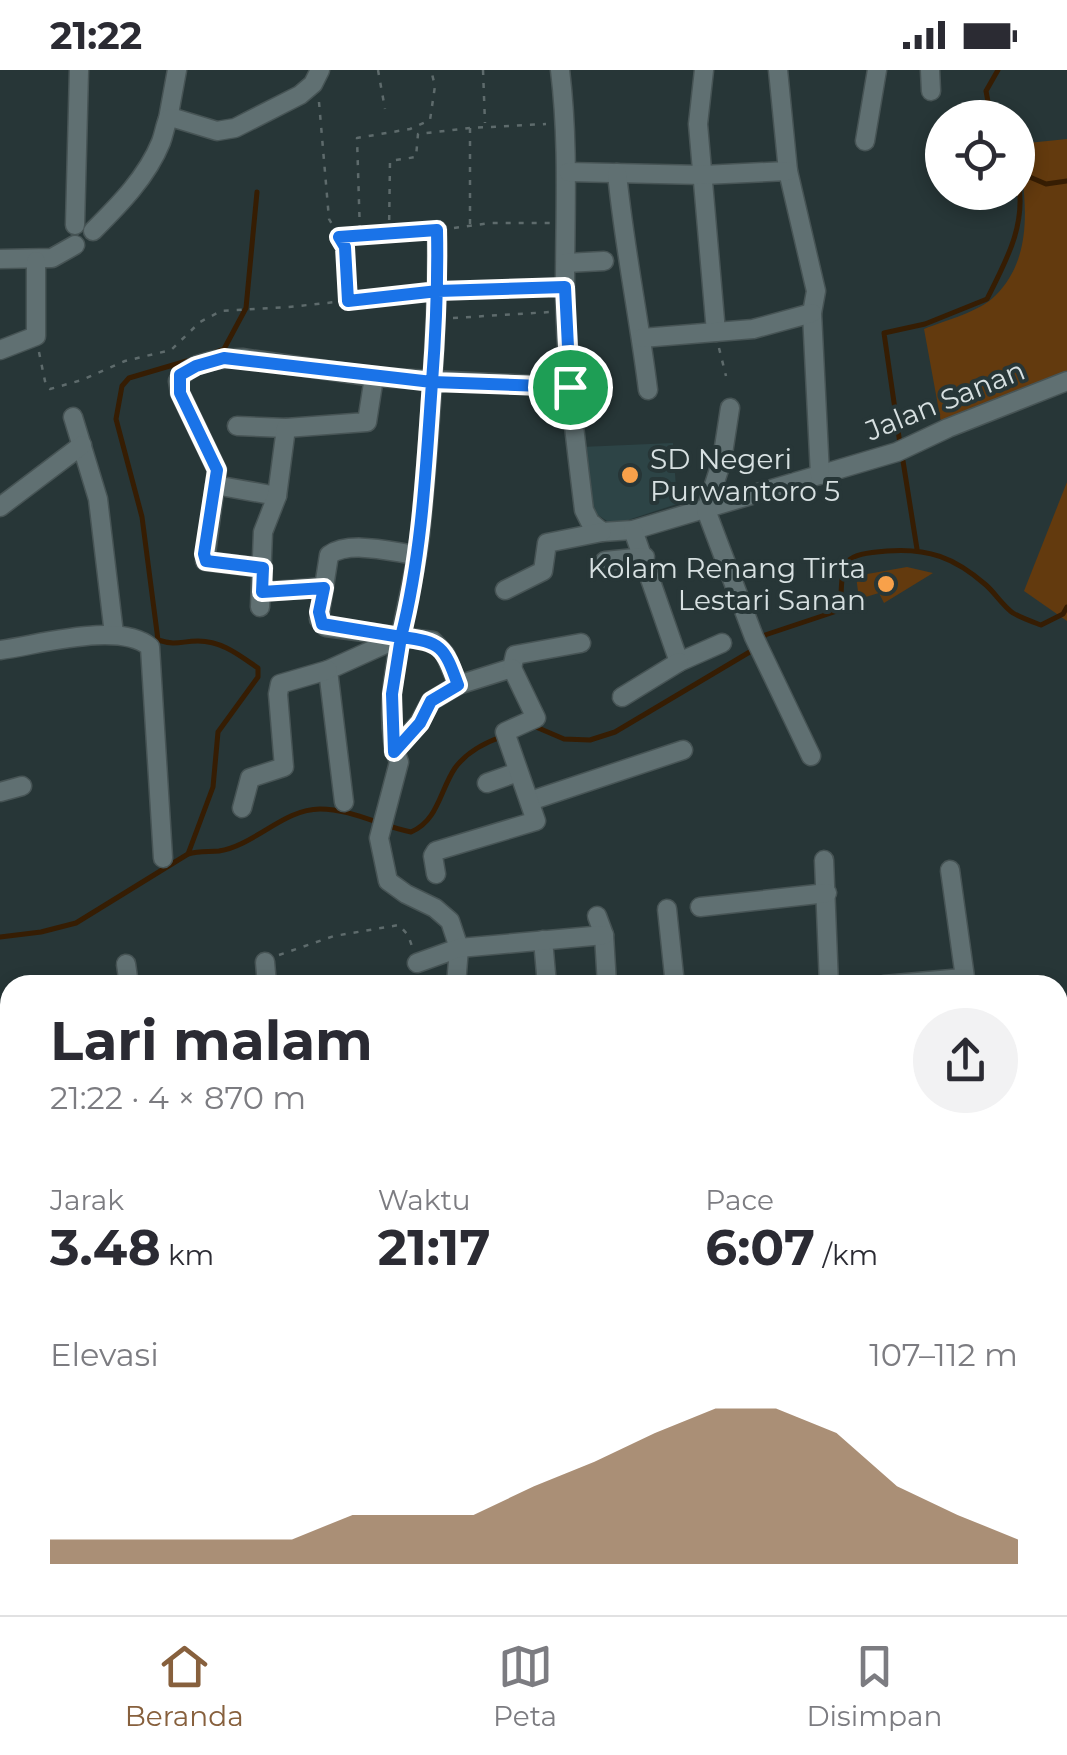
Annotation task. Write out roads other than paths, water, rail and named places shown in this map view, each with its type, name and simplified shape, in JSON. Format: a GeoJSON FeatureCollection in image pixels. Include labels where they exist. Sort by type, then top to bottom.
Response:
{"type":"FeatureCollection","features":[{"type":"Feature","properties":{"kind":"street"},"geometry":{"type":"LineString","coordinates":[[0,259],[52,258],[75,245],[89,244],[84,228],[79,70]]}},
{"type":"Feature","properties":{"kind":"street"},"geometry":{"type":"LineString","coordinates":[[84,228],[126,198],[147,168],[162,140],[177,70]]}},
{"type":"Feature","properties":{"kind":"street"},"geometry":{"type":"LineString","coordinates":[[560,70],[568,172],[565,287],[570,387],[584,510],[602,532]]}},
{"type":"Feature","properties":{"kind":"street"},"geometry":{"type":"LineString","coordinates":[[704,70],[698,124],[716,332]]}},
{"type":"Feature","properties":{"kind":"street"},"geometry":{"type":"LineString","coordinates":[[778,70],[788,170],[816,291],[812,314],[820,476]]}},
{"type":"Feature","properties":{"kind":"street"},"geometry":{"type":"LineString","coordinates":[[865,141],[877,70]]}},
{"type":"Feature","properties":{"kind":"street"},"geometry":{"type":"LineString","coordinates":[[930,70],[931,92]]}},
{"type":"Feature","properties":{"kind":"street"},"geometry":{"type":"LineString","coordinates":[[168,118],[217,131],[228,130],[300,95],[318,73]]}},
{"type":"Feature","properties":{"kind":"street"},"geometry":{"type":"LineString","coordinates":[[568,172],[704,175],[788,170]]}},
{"type":"Feature","properties":{"kind":"street"},"geometry":{"type":"LineString","coordinates":[[618,173],[624,252],[648,390]]}},
{"type":"Feature","properties":{"kind":"street"},"geometry":{"type":"LineString","coordinates":[[437,230],[438,318],[417,555],[392,694],[394,752],[399,762],[380,838],[386,879],[444,914],[459,948],[457,975]]}},
{"type":"Feature","properties":{"kind":"street"},"geometry":{"type":"LineString","coordinates":[[0,350],[36,336],[36,260]]}},
{"type":"Feature","properties":{"kind":"street"},"geometry":{"type":"LineString","coordinates":[[566,263],[604,261]]}},
{"type":"Feature","properties":{"kind":"street"},"geometry":{"type":"LineString","coordinates":[[642,338],[753,328],[812,314]]}},
{"type":"Feature","properties":{"kind":"street"},"geometry":{"type":"LineString","coordinates":[[263,568],[206,561],[216,464],[180,393],[178,381],[186,370],[232,358],[432,382],[570,387]]}},
{"type":"Feature","properties":{"kind":"street"},"geometry":{"type":"LineString","coordinates":[[237,426],[286,428],[364,423],[368,420],[374,377]]}},
{"type":"Feature","properties":{"kind":"street","name":"Jalan Sanan"},"geometry":{"type":"LineString","coordinates":[[504,590],[544,571],[547,542],[633,530],[820,476],[897,452],[1067,381]]}},
{"type":"Feature","properties":{"kind":"street"},"geometry":{"type":"LineString","coordinates":[[730,408],[722,460],[706,510],[757,644],[811,756]]}},
{"type":"Feature","properties":{"kind":"street"},"geometry":{"type":"LineString","coordinates":[[73,417],[98,499],[114,634]]}},
{"type":"Feature","properties":{"kind":"street"},"geometry":{"type":"LineString","coordinates":[[286,428],[277,496],[263,532],[261,600],[324,588]]}},
{"type":"Feature","properties":{"kind":"street"},"geometry":{"type":"LineString","coordinates":[[0,506],[82,445]]}},
{"type":"Feature","properties":{"kind":"street"},"geometry":{"type":"LineString","coordinates":[[214,484],[277,496]]}},
{"type":"Feature","properties":{"kind":"street"},"geometry":{"type":"LineString","coordinates":[[633,530],[679,662]]}},
{"type":"Feature","properties":{"kind":"street"},"geometry":{"type":"LineString","coordinates":[[417,555],[360,549],[328,554],[319,612],[322,624],[432,641],[445,654],[458,685]]}},
{"type":"Feature","properties":{"kind":"street"},"geometry":{"type":"LineString","coordinates":[[605,561],[644,557]]}},
{"type":"Feature","properties":{"kind":"street"},"geometry":{"type":"LineString","coordinates":[[0,650],[114,634],[140,639],[150,648],[163,858]]}},
{"type":"Feature","properties":{"kind":"street"},"geometry":{"type":"LineString","coordinates":[[242,808],[250,778],[284,766],[280,684],[328,670],[401,637]]}},
{"type":"Feature","properties":{"kind":"street"},"geometry":{"type":"LineString","coordinates":[[436,874],[436,852],[534,823],[536,819],[506,732],[536,718],[512,668],[515,655],[580,643]]}},
{"type":"Feature","properties":{"kind":"street"},"geometry":{"type":"LineString","coordinates":[[622,697],[679,662],[722,644]]}},
{"type":"Feature","properties":{"kind":"street"},"geometry":{"type":"LineString","coordinates":[[394,752],[420,723],[431,701],[458,685],[512,668]]}},
{"type":"Feature","properties":{"kind":"street"},"geometry":{"type":"LineString","coordinates":[[328,670],[344,802]]}},
{"type":"Feature","properties":{"kind":"street"},"geometry":{"type":"LineString","coordinates":[[530,800],[682,750]]}},
{"type":"Feature","properties":{"kind":"street"},"geometry":{"type":"LineString","coordinates":[[487,783],[516,764]]}},
{"type":"Feature","properties":{"kind":"street"},"geometry":{"type":"LineString","coordinates":[[0,792],[22,786]]}},
{"type":"Feature","properties":{"kind":"street"},"geometry":{"type":"LineString","coordinates":[[824,860],[829,975]]}},
{"type":"Feature","properties":{"kind":"street"},"geometry":{"type":"LineString","coordinates":[[950,870],[964,975]]}},
{"type":"Feature","properties":{"kind":"street"},"geometry":{"type":"LineString","coordinates":[[700,907],[827,893]]}},
{"type":"Feature","properties":{"kind":"street"},"geometry":{"type":"LineString","coordinates":[[666,909],[675,975]]}},
{"type":"Feature","properties":{"kind":"street"},"geometry":{"type":"LineString","coordinates":[[597,916],[604,935],[606,975]]}},
{"type":"Feature","properties":{"kind":"street"},"geometry":{"type":"LineString","coordinates":[[417,963],[459,948],[604,935]]}},
{"type":"Feature","properties":{"kind":"street"},"geometry":{"type":"LineString","coordinates":[[543,940],[545,975]]}},
{"type":"Feature","properties":{"kind":"street"},"geometry":{"type":"LineString","coordinates":[[265,962],[267,975]]}},
{"type":"Feature","properties":{"kind":"street"},"geometry":{"type":"LineString","coordinates":[[126,964],[128,975]]}},
{"type":"Feature","properties":{"kind":"waterway"},"geometry":{"type":"LineString","coordinates":[[988,100],[986,91],[998,70]]}},
{"type":"Feature","properties":{"kind":"waterway"},"geometry":{"type":"LineString","coordinates":[[1035,179],[1046,184],[1067,181]]}},
{"type":"Feature","properties":{"kind":"waterway"},"geometry":{"type":"LineString","coordinates":[[215,352],[224,349],[246,308],[257,192]]}},
{"type":"Feature","properties":{"kind":"waterway"},"geometry":{"type":"LineString","coordinates":[[900,444],[884,333],[925,324],[987,299],[1008,256],[1020,210]]}},
{"type":"Feature","properties":{"kind":"waterway"},"geometry":{"type":"LineString","coordinates":[[188,854],[213,787],[218,732],[258,677],[258,668],[215,643],[158,640],[142,517],[116,419],[122,386],[129,378],[190,360]]}},
{"type":"Feature","properties":{"kind":"waterway"},"geometry":{"type":"LineString","coordinates":[[903,461],[917,549]]}},
{"type":"Feature","properties":{"kind":"waterway"},"geometry":{"type":"LineString","coordinates":[[760,642],[765,635],[840,610],[846,564],[858,555],[870,553],[902,550],[940,556],[963,567],[1013,613],[1041,625],[1063,614],[1067,607]]}},
{"type":"Feature","properties":{"kind":"waterway"},"geometry":{"type":"LineString","coordinates":[[531,728],[564,739],[590,740],[615,732],[753,650]]}},
{"type":"Feature","properties":{"kind":"waterway"},"geometry":{"type":"LineString","coordinates":[[0,937],[76,923],[188,854],[232,847],[307,811],[343,812],[411,832],[433,813],[459,763],[501,737]]}},
{"type":"Feature","properties":{"kind":"place","name":"SD Negeri Purwantoro 5"},"geometry":{"type":"Point","coordinates":[630,475]}},
{"type":"Feature","properties":{"kind":"place","name":"Kolam Renang Tirta Lestari Sanan"},"geometry":{"type":"Point","coordinates":[886,584]}}]}
